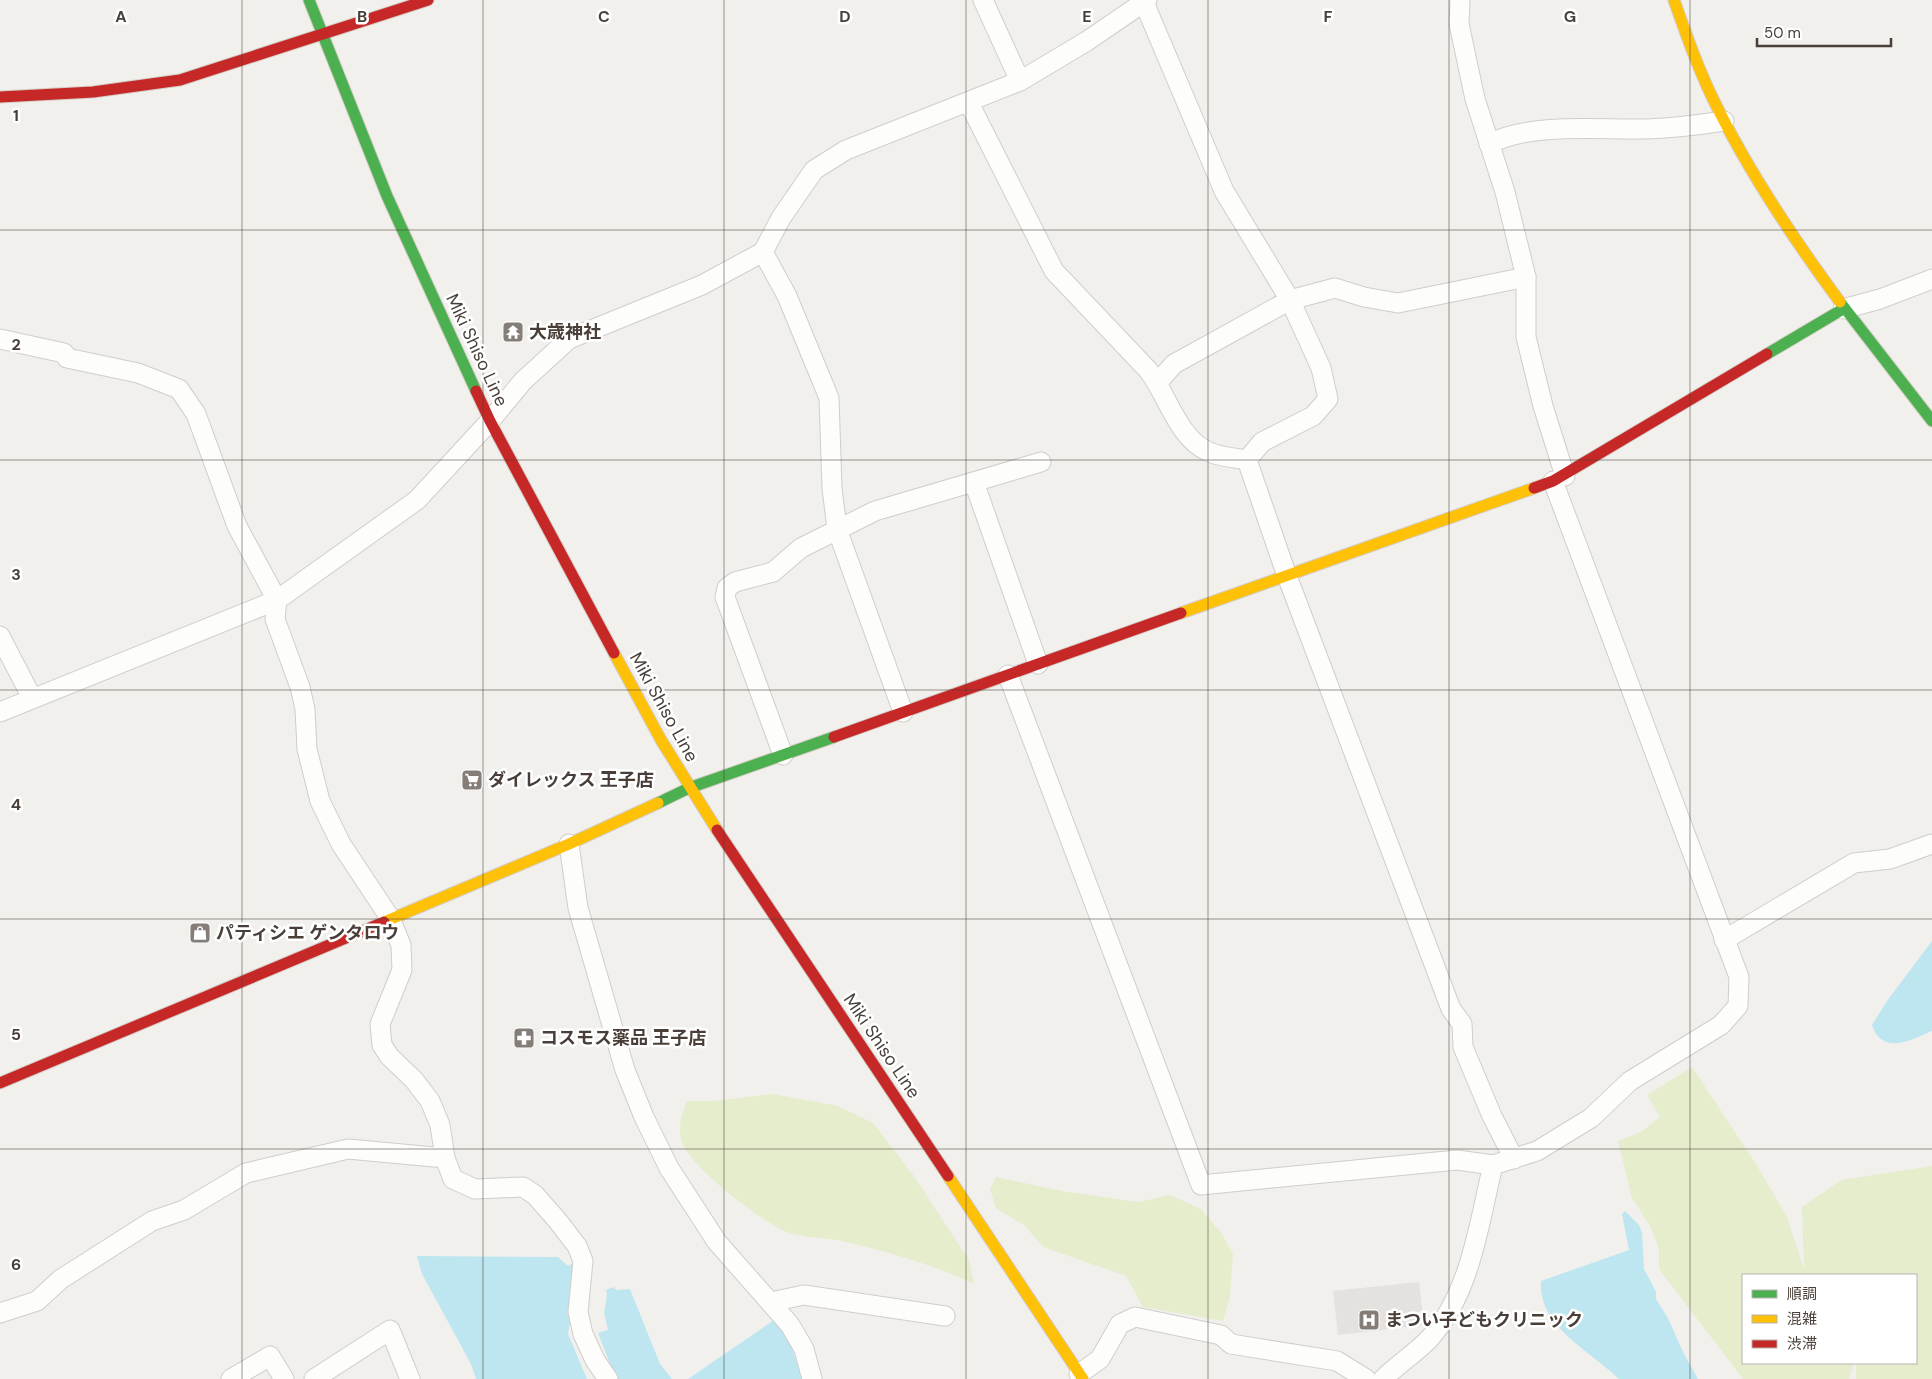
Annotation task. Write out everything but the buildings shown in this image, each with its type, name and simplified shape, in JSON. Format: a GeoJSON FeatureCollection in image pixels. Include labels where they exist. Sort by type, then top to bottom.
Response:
{"type":"FeatureCollection","features":[{"type":"Feature","properties":{"kind":"street","name":"Miki Shiso Line"},"geometry":{"type":"LineString","coordinates":[[309,0],[320,33],[387,196],[490,421],[661,740],[689,788],[1081,1376]]}},
{"type":"Feature","properties":{"kind":"street"},"geometry":{"type":"LineString","coordinates":[[0,97],[93,92],[180,80],[320,33],[428,0]]}},
{"type":"Feature","properties":{"kind":"street"},"geometry":{"type":"LineString","coordinates":[[983,0],[1020,81]]}},
{"type":"Feature","properties":{"kind":"street"},"geometry":{"type":"LineString","coordinates":[[1008,675],[1201,1185],[1457,1160],[1493,1165],[1538,1151],[1591,1118],[1630,1081],[1721,1025],[1738,1006],[1739,977],[1724,940],[1559,479],[1544,406],[1526,337],[1526,277],[1505,192],[1475,99],[1459,24],[1460,0]]}},
{"type":"Feature","properties":{"kind":"street"},"geometry":{"type":"LineString","coordinates":[[1674,0],[1724,121],[1771,204],[1807,260],[1843,309],[1932,421]]}},
{"type":"Feature","properties":{"kind":"street"},"geometry":{"type":"LineString","coordinates":[[0,712],[277,600],[417,500],[490,421],[523,381],[569,339],[702,285],[764,252],[781,218],[814,170],[846,150],[969,103],[1020,81],[1087,41],[1144,1],[1224,191],[1290,300],[1321,368],[1328,399],[1313,416],[1262,442],[1247,460]]}},
{"type":"Feature","properties":{"kind":"street"},"geometry":{"type":"LineString","coordinates":[[969,103],[1054,271],[1158,382],[1190,439],[1209,452],[1247,460]]}},
{"type":"Feature","properties":{"kind":"street"},"geometry":{"type":"LineString","coordinates":[[1489,144],[1505,136],[1573,128],[1647,128],[1724,121]]}},
{"type":"Feature","properties":{"kind":"street"},"geometry":{"type":"LineString","coordinates":[[764,252],[787,296],[829,398],[832,488],[837,529],[903,712]]}},
{"type":"Feature","properties":{"kind":"street"},"geometry":{"type":"LineString","coordinates":[[1158,382],[1174,364],[1290,300],[1335,288],[1364,297],[1398,303],[1526,277]]}},
{"type":"Feature","properties":{"kind":"street"},"geometry":{"type":"LineString","coordinates":[[0,1083],[569,844],[689,788],[1559,479],[1843,309],[1880,299],[1932,279]]}},
{"type":"Feature","properties":{"kind":"street"},"geometry":{"type":"LineString","coordinates":[[0,339],[64,353],[67,358],[138,373],[179,389],[196,414],[237,526],[277,600],[275,618],[300,687],[305,709],[307,749],[320,800],[341,844],[390,918],[400,945],[402,970],[380,1024],[382,1045],[389,1056],[414,1080],[430,1101],[440,1125],[445,1158],[453,1179],[475,1189],[523,1187],[535,1195],[576,1246],[583,1261],[578,1312],[583,1334],[595,1360],[608,1379]]}},
{"type":"Feature","properties":{"kind":"street"},"geometry":{"type":"LineString","coordinates":[[1247,460],[1286,576],[1451,1009],[1462,1024],[1463,1047],[1492,1116],[1514,1158]]}},
{"type":"Feature","properties":{"kind":"street"},"geometry":{"type":"LineString","coordinates":[[783,754],[725,597],[727,588],[735,582],[773,572],[801,548],[875,511],[1041,462]]}},
{"type":"Feature","properties":{"kind":"street"},"geometry":{"type":"LineString","coordinates":[[974,482],[1038,664]]}},
{"type":"Feature","properties":{"kind":"street"},"geometry":{"type":"LineString","coordinates":[[0,636],[32,698]]}},
{"type":"Feature","properties":{"kind":"street"},"geometry":{"type":"LineString","coordinates":[[569,844],[578,908],[625,1070],[644,1117],[669,1168],[717,1242],[790,1325],[804,1349],[812,1379]]}},
{"type":"Feature","properties":{"kind":"street"},"geometry":{"type":"LineString","coordinates":[[1724,940],[1854,863],[1890,859],[1932,844]]}},
{"type":"Feature","properties":{"kind":"street"},"geometry":{"type":"LineString","coordinates":[[0,1314],[37,1300],[61,1279],[152,1221],[184,1210],[246,1172],[348,1148],[445,1158]]}},
{"type":"Feature","properties":{"kind":"street"},"geometry":{"type":"LineString","coordinates":[[1384,1379],[1400,1362],[1430,1338],[1452,1304],[1468,1269],[1493,1165]]}},
{"type":"Feature","properties":{"kind":"street"},"geometry":{"type":"LineString","coordinates":[[771,1302],[804,1295],[945,1316]]}},
{"type":"Feature","properties":{"kind":"street"},"geometry":{"type":"LineString","coordinates":[[1081,1376],[1100,1359],[1120,1324],[1135,1317],[1221,1334],[1231,1344],[1337,1361],[1366,1379]]}},
{"type":"Feature","properties":{"kind":"street"},"geometry":{"type":"LineString","coordinates":[[314,1379],[390,1330],[410,1379]]}},
{"type":"Feature","properties":{"kind":"street"},"geometry":{"type":"LineString","coordinates":[[231,1379],[270,1356],[284,1379]]}},
{"type":"Feature","properties":{"kind":"green space"},"geometry":{"type":"Polygon","coordinates":[[[1692,1067],[1756,1164],[1787,1217],[1804,1269],[1802,1207],[1841,1180],[1932,1166],[1932,1379],[1856,1379],[1856,1364],[1917,1364],[1917,1274],[1742,1274],[1742,1364],[1854,1364],[1849,1379],[1743,1379],[1659,1269],[1659,1249],[1650,1226],[1632,1198],[1618,1141],[1641,1132],[1660,1117],[1647,1095],[1692,1067]]]}},
{"type":"Feature","properties":{"kind":"green space"},"geometry":{"type":"Polygon","coordinates":[[[773,1094],[838,1106],[873,1123],[914,1176],[969,1260],[974,1284],[924,1264],[872,1248],[787,1232],[761,1217],[714,1181],[690,1156],[681,1140],[680,1123],[687,1101],[712,1101],[773,1094]]]}},
{"type":"Feature","properties":{"kind":"green space"},"geometry":{"type":"Polygon","coordinates":[[[996,1177],[1062,1191],[1139,1202],[1170,1195],[1201,1209],[1222,1234],[1233,1254],[1230,1296],[1223,1321],[1143,1307],[1126,1276],[1043,1247],[1025,1226],[996,1208],[990,1189],[996,1177]]]}},
{"type":"Feature","properties":{"kind":"shaded area"},"geometry":{"type":"Polygon","coordinates":[[[1419,1282],[1424,1325],[1338,1335],[1333,1291],[1419,1282]]]}},
{"type":"Feature","properties":{"kind":"water"},"geometry":{"type":"Polygon","coordinates":[[[1932,941],[1932,1031],[1898,1043],[1890,1043],[1883,1040],[1877,1035],[1872,1025],[1887,1001],[1932,941]]]}},
{"type":"Feature","properties":{"kind":"water"},"geometry":{"type":"Polygon","coordinates":[[[1625,1211],[1639,1225],[1642,1233],[1644,1269],[1656,1292],[1656,1299],[1669,1320],[1682,1350],[1698,1379],[1619,1379],[1568,1337],[1548,1312],[1542,1297],[1541,1281],[1629,1250],[1622,1214],[1625,1211]]]}},
{"type":"Feature","properties":{"kind":"water"},"geometry":{"type":"Polygon","coordinates":[[[417,1256],[558,1257],[568,1266],[576,1261],[572,1273],[578,1278],[568,1334],[587,1379],[476,1379],[471,1364],[422,1274],[417,1256]]]}},
{"type":"Feature","properties":{"kind":"water"},"geometry":{"type":"Polygon","coordinates":[[[614,1287],[616,1290],[630,1289],[660,1364],[672,1379],[616,1379],[598,1333],[608,1330],[604,1313],[606,1290],[614,1287]]]}},
{"type":"Feature","properties":{"kind":"water"},"geometry":{"type":"Polygon","coordinates":[[[777,1318],[792,1348],[802,1379],[688,1379],[777,1318]]]}},
{"type":"Feature","properties":{"kind":"traffic: fast"},"geometry":{"type":"LineString","coordinates":[[309,0],[387,196],[476,391]]}},
{"type":"Feature","properties":{"kind":"traffic: fast"},"geometry":{"type":"LineString","coordinates":[[1840,302],[1932,421]]}},
{"type":"Feature","properties":{"kind":"traffic: fast"},"geometry":{"type":"LineString","coordinates":[[1767,354],[1843,309]]}},
{"type":"Feature","properties":{"kind":"traffic: fast"},"geometry":{"type":"LineString","coordinates":[[658,803],[689,788],[834,737]]}},
{"type":"Feature","properties":{"kind":"traffic: slow"},"geometry":{"type":"LineString","coordinates":[[1674,0],[1711,96],[1731,134],[1775,208],[1840,302]]}},
{"type":"Feature","properties":{"kind":"traffic: slow"},"geometry":{"type":"LineString","coordinates":[[1181,613],[1534,488]]}},
{"type":"Feature","properties":{"kind":"traffic: slow"},"geometry":{"type":"LineString","coordinates":[[614,653],[661,740],[717,830]]}},
{"type":"Feature","properties":{"kind":"traffic: slow"},"geometry":{"type":"LineString","coordinates":[[384,922],[569,844],[658,803]]}},
{"type":"Feature","properties":{"kind":"traffic: slow"},"geometry":{"type":"LineString","coordinates":[[948,1176],[1083,1379]]}},
{"type":"Feature","properties":{"kind":"traffic: jam"},"geometry":{"type":"LineString","coordinates":[[0,97],[93,92],[180,80],[428,0]]}},
{"type":"Feature","properties":{"kind":"traffic: jam"},"geometry":{"type":"LineString","coordinates":[[1534,488],[1553,481],[1767,354]]}},
{"type":"Feature","properties":{"kind":"traffic: jam"},"geometry":{"type":"LineString","coordinates":[[476,391],[490,421],[614,653]]}},
{"type":"Feature","properties":{"kind":"traffic: jam"},"geometry":{"type":"LineString","coordinates":[[834,737],[1181,613]]}},
{"type":"Feature","properties":{"kind":"traffic: jam"},"geometry":{"type":"LineString","coordinates":[[717,830],[948,1176]]}},
{"type":"Feature","properties":{"kind":"traffic: jam"},"geometry":{"type":"LineString","coordinates":[[0,1083],[384,922]]}},
{"type":"Feature","properties":{"kind":"place","name":"大歳神社"},"geometry":{"type":"Point","coordinates":[513,332]}},
{"type":"Feature","properties":{"kind":"place","name":"ダイレックス 王子店"},"geometry":{"type":"Point","coordinates":[472,780]}},
{"type":"Feature","properties":{"kind":"place","name":"パティシエ ゲンタロウ"},"geometry":{"type":"Point","coordinates":[200,933]}},
{"type":"Feature","properties":{"kind":"place","name":"コスモス薬品 王子店"},"geometry":{"type":"Point","coordinates":[524,1038]}},
{"type":"Feature","properties":{"kind":"place","name":"まつい子どもクリニック"},"geometry":{"type":"Point","coordinates":[1369,1320]}}]}
